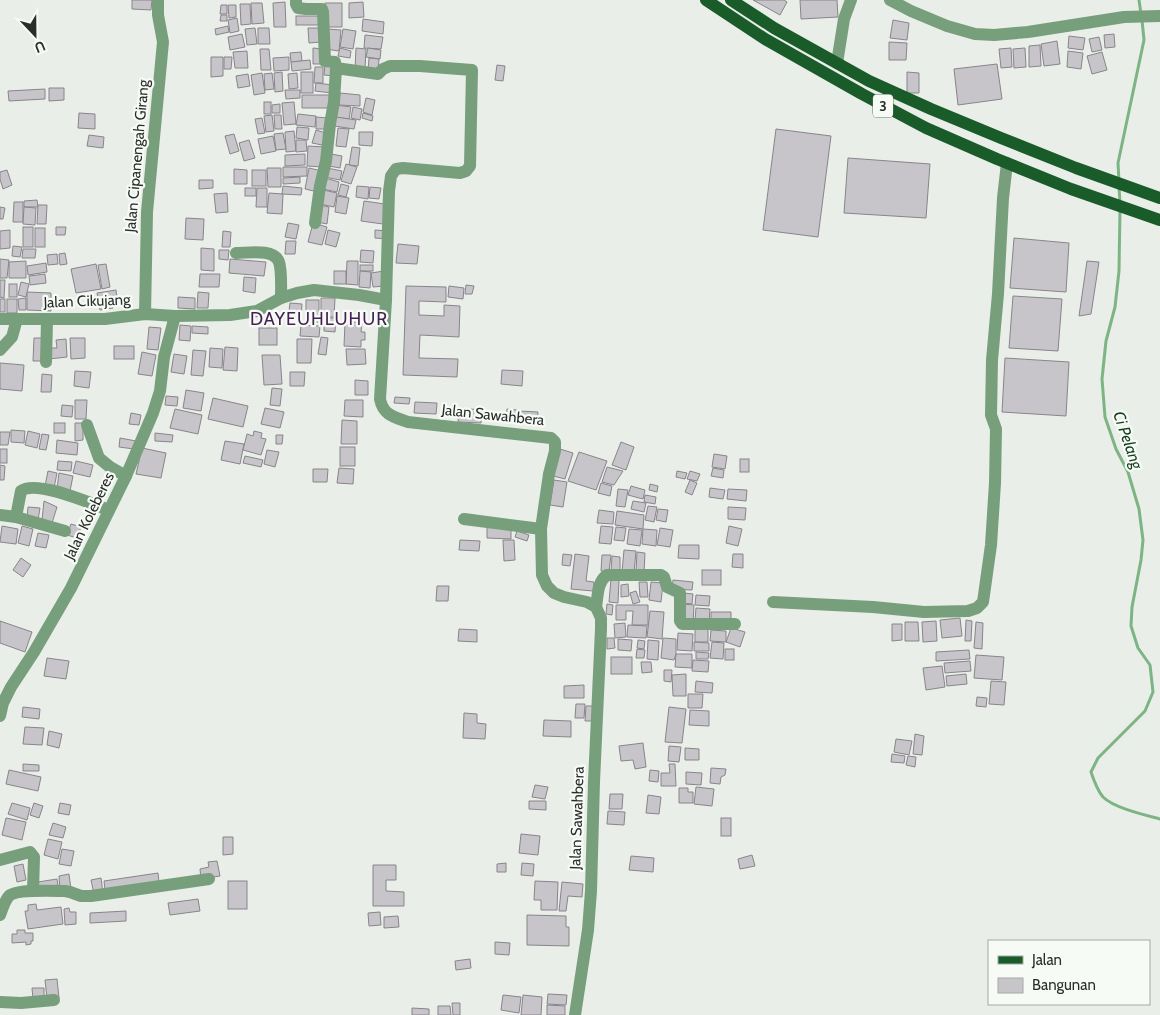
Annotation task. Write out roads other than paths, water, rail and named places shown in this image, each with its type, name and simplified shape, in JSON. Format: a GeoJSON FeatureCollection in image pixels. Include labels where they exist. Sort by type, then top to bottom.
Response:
{"type":"FeatureCollection","features":[{"type":"Feature","properties":{"kind":"main road","name":"3"},"geometry":{"type":"LineString","coordinates":[[706,0],[765,39],[926,128],[997,160],[1007,162],[1071,189],[1155,219]]}},
{"type":"Feature","properties":{"kind":"main road","name":"3"},"geometry":{"type":"LineString","coordinates":[[730,0],[774,28],[869,81],[931,109],[1076,168],[1158,197]]}},
{"type":"Feature","properties":{"kind":"main road"},"geometry":{"type":"LineString","coordinates":[[765,39],[774,28]]}},
{"type":"Feature","properties":{"kind":"street","name":"Jalan Cipanengah Girang"},"geometry":{"type":"LineString","coordinates":[[145,314],[147,212],[163,42],[158,15],[158,0]]}},
{"type":"Feature","properties":{"kind":"street"},"geometry":{"type":"LineString","coordinates":[[296,0],[298,8],[322,9],[325,61],[335,62],[336,68],[334,102],[315,223]]}},
{"type":"Feature","properties":{"kind":"street"},"geometry":{"type":"LineString","coordinates":[[837,63],[844,19],[851,0]]}},
{"type":"Feature","properties":{"kind":"street"},"geometry":{"type":"LineString","coordinates":[[890,0],[948,26],[975,34],[994,35],[1028,32],[1124,17],[1160,16]]}},
{"type":"Feature","properties":{"kind":"street"},"geometry":{"type":"LineString","coordinates":[[176,316],[230,315],[250,312],[281,298],[314,290],[386,300],[391,176],[396,169],[403,168],[460,174],[470,166],[472,70],[390,66],[378,74],[336,68]]}},
{"type":"Feature","properties":{"kind":"street"},"geometry":{"type":"LineString","coordinates":[[773,602],[873,607],[924,612],[968,611],[977,608],[983,602],[991,545],[995,483],[996,429],[991,415],[992,360],[1007,162]]}},
{"type":"Feature","properties":{"kind":"street"},"geometry":{"type":"LineString","coordinates":[[236,253],[269,253],[276,257],[280,263],[281,298]]}},
{"type":"Feature","properties":{"kind":"street","name":"Jalan Sawahbera"},"geometry":{"type":"LineString","coordinates":[[386,300],[380,399],[389,416],[408,422],[551,438],[555,442],[541,529],[542,575],[547,586],[554,593],[587,602],[596,607],[601,618],[594,782],[592,891],[575,1015]]}},
{"type":"Feature","properties":{"kind":"street","name":"Jalan Cikujang"},"geometry":{"type":"LineString","coordinates":[[0,319],[105,319],[145,314],[176,316]]}},
{"type":"Feature","properties":{"kind":"street","name":"Jalan Koleberes"},"geometry":{"type":"LineString","coordinates":[[0,716],[3,703],[11,687],[34,652],[71,588],[126,476],[153,413],[160,391],[164,356],[176,316]]}},
{"type":"Feature","properties":{"kind":"street"},"geometry":{"type":"LineString","coordinates":[[0,350],[12,337],[17,319]]}},
{"type":"Feature","properties":{"kind":"street"},"geometry":{"type":"LineString","coordinates":[[46,362],[47,320]]}},
{"type":"Feature","properties":{"kind":"street"},"geometry":{"type":"LineString","coordinates":[[87,425],[99,458],[126,476]]}},
{"type":"Feature","properties":{"kind":"street"},"geometry":{"type":"LineString","coordinates":[[16,517],[21,491],[25,488],[34,487],[63,493],[109,510]]}},
{"type":"Feature","properties":{"kind":"street"},"geometry":{"type":"LineString","coordinates":[[0,515],[16,517],[64,531]]}},
{"type":"Feature","properties":{"kind":"street"},"geometry":{"type":"LineString","coordinates":[[464,519],[541,529]]}},
{"type":"Feature","properties":{"kind":"street"},"geometry":{"type":"LineString","coordinates":[[596,607],[601,580],[607,575],[661,575],[664,577],[667,587],[680,593],[680,621],[682,624],[735,624]]}},
{"type":"Feature","properties":{"kind":"street"},"geometry":{"type":"LineString","coordinates":[[1,860],[30,852],[34,858],[33,891]]}},
{"type":"Feature","properties":{"kind":"street"},"geometry":{"type":"LineString","coordinates":[[0,915],[9,895],[33,891],[65,891],[81,896],[91,896],[209,879]]}},
{"type":"Feature","properties":{"kind":"street"},"geometry":{"type":"LineString","coordinates":[[0,1002],[21,1003],[54,1000]]}},
{"type":"Feature","properties":{"kind":"waterway","name":"Ci Pelang"},"geometry":{"type":"LineString","coordinates":[[1139,0],[1141,14]]}},
{"type":"Feature","properties":{"kind":"waterway","name":"Ci Pelang"},"geometry":{"type":"LineString","coordinates":[[1119,181],[1118,163],[1144,40],[1142,20]]}},
{"type":"Feature","properties":{"kind":"waterway","name":"Ci Pelang"},"geometry":{"type":"LineString","coordinates":[[1119,187],[1120,203]]}},
{"type":"Feature","properties":{"kind":"waterway","name":"Ci Pelang"},"geometry":{"type":"LineString","coordinates":[[1120,210],[1119,271],[1115,307],[1106,341],[1102,379],[1105,417],[1116,449],[1128,472],[1139,509],[1143,540],[1132,607],[1131,626],[1138,648],[1150,665],[1153,692],[1145,711],[1098,758],[1091,772],[1099,791],[1108,801],[1130,811],[1160,819]]}},
{"type":"Feature","properties":{"kind":"district","name":"DAYEUHLUHUR"},"geometry":{"type":"Point","coordinates":[319,319]}}]}
